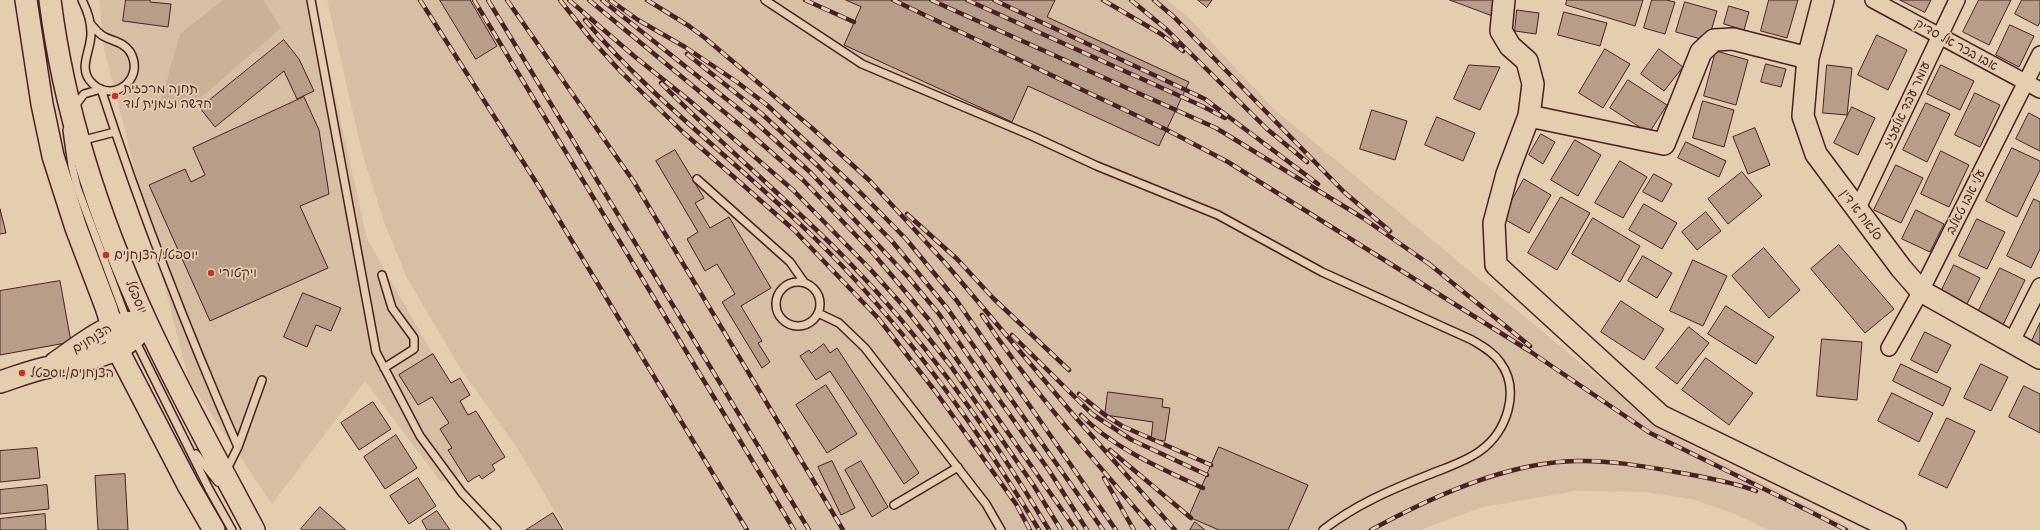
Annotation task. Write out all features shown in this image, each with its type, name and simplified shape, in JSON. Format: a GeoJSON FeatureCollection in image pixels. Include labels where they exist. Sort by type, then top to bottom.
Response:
{"type":"FeatureCollection","features":[{"type":"Feature","properties":{"kind":"street","name":"יוספטל"},"geometry":{"type":"LineString","coordinates":[[26,0],[42,104],[53,156],[76,228],[106,307],[127,332],[176,382],[254,530]]}},
{"type":"Feature","properties":{"kind":"street","name":"יוספטל"},"geometry":{"type":"LineString","coordinates":[[50,0],[66,94],[79,141],[109,233],[127,332],[149,410],[214,530]]}},
{"type":"Feature","properties":{"kind":"street"},"geometry":{"type":"LineString","coordinates":[[1504,0],[1501,32],[1510,46],[1527,61],[1533,84],[1529,116],[1507,174],[1494,222],[1496,265],[1661,416],[1895,530]]}},
{"type":"Feature","properties":{"kind":"street","name":"סלאח א דין"},"geometry":{"type":"LineString","coordinates":[[1823,0],[1808,58],[1803,116],[1816,154],[1901,268],[1921,291],[2040,358]]}},
{"type":"Feature","properties":{"kind":"street","name":"אבו בכר אל סדיק"},"geometry":{"type":"LineString","coordinates":[[1873,0],[2040,90]]}},
{"type":"Feature","properties":{"kind":"street","name":"עומר עבד אלעזיז"},"geometry":{"type":"LineString","coordinates":[[1857,210],[1957,0]]}},
{"type":"Feature","properties":{"kind":"street"},"geometry":{"type":"LineString","coordinates":[[1529,116],[1664,144],[1700,52],[1714,40],[1733,39],[1808,58]]}},
{"type":"Feature","properties":{"kind":"street","name":"עלי אבו טאלב"},"geometry":{"type":"LineString","coordinates":[[1889,348],[1921,291],[2040,54]]}},
{"type":"Feature","properties":{"kind":"street"},"geometry":{"type":"LineString","coordinates":[[2011,343],[2040,286]]}},
{"type":"Feature","properties":{"kind":"street","name":"הצנחנים"},"geometry":{"type":"LineString","coordinates":[[0,382],[49,367],[81,362],[127,332]]}},
{"type":"Feature","properties":{"kind":"lane"},"geometry":{"type":"LineString","coordinates":[[82,0],[86,4],[91,38],[85,62],[85,71],[91,82],[101,89],[113,91],[125,86],[132,76],[134,62],[128,49],[104,36],[90,23]]}},
{"type":"Feature","properties":{"kind":"lane"},"geometry":{"type":"LineString","coordinates":[[311,0],[376,352],[420,436],[462,493],[497,530]]}},
{"type":"Feature","properties":{"kind":"lane"},"geometry":{"type":"LineString","coordinates":[[765,0],[862,64],[1030,135],[1097,166],[1218,215],[1322,272],[1472,340],[1489,350],[1500,362],[1508,378],[1510,396],[1508,412],[1496,437],[1480,451],[1463,460],[1360,504],[1323,530]]}},
{"type":"Feature","properties":{"kind":"lane"},"geometry":{"type":"LineString","coordinates":[[72,114],[77,102],[84,94],[101,89]]}},
{"type":"Feature","properties":{"kind":"lane"},"geometry":{"type":"LineString","coordinates":[[101,89],[115,132],[216,398],[238,447]]}},
{"type":"Feature","properties":{"kind":"lane"},"geometry":{"type":"LineString","coordinates":[[66,94],[68,146],[77,187],[127,332],[187,441],[209,489],[232,530]]}},
{"type":"Feature","properties":{"kind":"lane"},"geometry":{"type":"LineString","coordinates":[[79,141],[115,132]]}},
{"type":"Feature","properties":{"kind":"lane"},"geometry":{"type":"LineString","coordinates":[[697,179],[790,262],[804,282]]}},
{"type":"Feature","properties":{"kind":"lane"},"geometry":{"type":"LineString","coordinates":[[382,275],[392,308],[414,338],[414,349],[384,368]]}},
{"type":"Feature","properties":{"kind":"lane"},"geometry":{"type":"LineString","coordinates":[[791,282],[804,282],[811,285],[820,298],[818,313],[808,324],[800,326],[788,324],[777,312],[775,305],[779,292],[791,282]]}},
{"type":"Feature","properties":{"kind":"lane"},"geometry":{"type":"LineString","coordinates":[[818,313],[839,323],[865,348],[986,504],[1001,530]]}},
{"type":"Feature","properties":{"kind":"lane"},"geometry":{"type":"LineString","coordinates":[[224,473],[238,447],[262,380]]}},
{"type":"Feature","properties":{"kind":"lane"},"geometry":{"type":"LineString","coordinates":[[187,441],[210,471],[244,510]]}},
{"type":"Feature","properties":{"kind":"lane"},"geometry":{"type":"LineString","coordinates":[[894,505],[958,467]]}},
{"type":"Feature","properties":{"kind":"shaded area"},"geometry":{"type":"Polygon","coordinates":[[[99,0],[314,0],[367,239],[424,339],[499,463],[441,482],[365,381],[272,504],[189,381],[104,49],[99,0]]]}},
{"type":"Feature","properties":{"kind":"shaded area"},"geometry":{"type":"Polygon","coordinates":[[[223,0],[263,0],[281,28],[189,108],[161,100],[180,34],[223,0]]]}},
{"type":"Feature","properties":{"kind":"shaded area"},"geometry":{"type":"Polygon","coordinates":[[[327,0],[1167,0],[1189,18],[1273,108],[1590,371],[1686,443],[1855,530],[1769,530],[1735,514],[1695,500],[1646,492],[1575,491],[1483,507],[1420,530],[566,530],[516,446],[462,371],[407,278],[384,222],[362,152],[327,0]]]}},
{"type":"Feature","properties":{"kind":"building"},"geometry":{"type":"Polygon","coordinates":[[[126,0],[150,0],[150,2],[171,4],[168,27],[123,21],[126,0]]]}},
{"type":"Feature","properties":{"kind":"building"},"geometry":{"type":"Polygon","coordinates":[[[440,0],[470,0],[497,46],[476,59],[440,0]]]}},
{"type":"Feature","properties":{"kind":"building"},"geometry":{"type":"Polygon","coordinates":[[[846,0],[1055,0],[1047,17],[1189,82],[1159,146],[1028,86],[1012,122],[844,45],[861,7],[846,0]]]}},
{"type":"Feature","properties":{"kind":"building"},"geometry":{"type":"Polygon","coordinates":[[[1198,0],[1212,0],[1207,7],[1198,0]]]}},
{"type":"Feature","properties":{"kind":"building"},"geometry":{"type":"Polygon","coordinates":[[[1450,0],[1496,0],[1491,15],[1450,0]]]}},
{"type":"Feature","properties":{"kind":"building"},"geometry":{"type":"Polygon","coordinates":[[[1567,0],[1643,0],[1635,26],[1566,5],[1567,0]]]}},
{"type":"Feature","properties":{"kind":"building"},"geometry":{"type":"Polygon","coordinates":[[[1652,0],[1666,0],[1675,2],[1665,34],[1644,28],[1652,0]]]}},
{"type":"Feature","properties":{"kind":"building"},"geometry":{"type":"Polygon","coordinates":[[[1769,0],[1798,0],[1787,38],[1761,31],[1769,0]]]}},
{"type":"Feature","properties":{"kind":"building"},"geometry":{"type":"Polygon","coordinates":[[[1900,0],[1931,0],[1925,12],[1900,0]]]}},
{"type":"Feature","properties":{"kind":"building"},"geometry":{"type":"Polygon","coordinates":[[[1979,0],[2011,0],[1989,45],[1963,32],[1979,0]]]}},
{"type":"Feature","properties":{"kind":"building"},"geometry":{"type":"Polygon","coordinates":[[[2022,0],[2040,0],[2040,22],[2038,26],[2015,14],[2022,0]]]}},
{"type":"Feature","properties":{"kind":"building"},"geometry":{"type":"Polygon","coordinates":[[[1685,2],[1717,11],[1708,41],[1676,32],[1685,2]]]}},
{"type":"Feature","properties":{"kind":"building"},"geometry":{"type":"Polygon","coordinates":[[[1729,6],[1749,12],[1744,30],[1724,24],[1729,6]]]}},
{"type":"Feature","properties":{"kind":"building"},"geometry":{"type":"Polygon","coordinates":[[[1517,10],[1539,13],[1536,34],[1515,31],[1517,10]]]}},
{"type":"Feature","properties":{"kind":"building"},"geometry":{"type":"Polygon","coordinates":[[[1564,12],[1607,23],[1600,46],[1558,35],[1564,12]]]}},
{"type":"Feature","properties":{"kind":"building"},"geometry":{"type":"Polygon","coordinates":[[[2010,25],[2034,36],[2019,67],[1996,55],[2010,25]]]}},
{"type":"Feature","properties":{"kind":"building"},"geometry":{"type":"Polygon","coordinates":[[[1877,35],[1907,50],[1888,90],[1858,75],[1877,35]]]}},
{"type":"Feature","properties":{"kind":"building"},"geometry":{"type":"Polygon","coordinates":[[[284,40],[299,59],[314,91],[297,99],[284,71],[215,127],[200,108],[284,40]]]}},
{"type":"Feature","properties":{"kind":"building"},"geometry":{"type":"Polygon","coordinates":[[[1605,49],[1630,64],[1603,108],[1579,93],[1605,49]]]}},
{"type":"Feature","properties":{"kind":"building"},"geometry":{"type":"Polygon","coordinates":[[[1659,49],[1683,67],[1664,91],[1641,74],[1659,49]]]}},
{"type":"Feature","properties":{"kind":"building"},"geometry":{"type":"Polygon","coordinates":[[[1716,51],[1748,60],[1736,105],[1704,96],[1716,51]]]}},
{"type":"Feature","properties":{"kind":"building"},"geometry":{"type":"Polygon","coordinates":[[[1766,64],[1786,69],[1781,87],[1761,82],[1766,64]]]}},
{"type":"Feature","properties":{"kind":"building"},"geometry":{"type":"Polygon","coordinates":[[[1469,65],[1500,67],[1480,110],[1454,99],[1469,65]]]}},
{"type":"Feature","properties":{"kind":"building"},"geometry":{"type":"Polygon","coordinates":[[[1827,65],[1852,68],[1847,115],[1823,113],[1827,65]]]}},
{"type":"Feature","properties":{"kind":"building"},"geometry":{"type":"Polygon","coordinates":[[[1941,65],[1974,81],[1960,110],[1927,94],[1941,65]]]}},
{"type":"Feature","properties":{"kind":"building"},"geometry":{"type":"Polygon","coordinates":[[[1628,80],[1667,105],[1649,133],[1610,108],[1628,80]]]}},
{"type":"Feature","properties":{"kind":"building"},"geometry":{"type":"Polygon","coordinates":[[[1975,93],[2000,105],[1980,147],[1955,135],[1975,93]]]}},
{"type":"Feature","properties":{"kind":"building"},"geometry":{"type":"Polygon","coordinates":[[[304,97],[319,130],[329,194],[300,206],[328,268],[210,321],[149,185],[185,169],[191,182],[205,175],[193,148],[304,97]]]}},
{"type":"Feature","properties":{"kind":"building"},"geometry":{"type":"Polygon","coordinates":[[[1703,101],[1734,110],[1724,147],[1693,138],[1703,101]]]}},
{"type":"Feature","properties":{"kind":"building"},"geometry":{"type":"Polygon","coordinates":[[[1926,103],[1950,114],[1927,162],[1903,150],[1926,103]]]}},
{"type":"Feature","properties":{"kind":"building"},"geometry":{"type":"Polygon","coordinates":[[[1852,107],[1875,118],[1858,155],[1834,143],[1852,107]]]}},
{"type":"Feature","properties":{"kind":"building"},"geometry":{"type":"Polygon","coordinates":[[[1372,110],[1407,121],[1395,160],[1360,149],[1372,110]]]}},
{"type":"Feature","properties":{"kind":"building"},"geometry":{"type":"Polygon","coordinates":[[[2029,113],[2040,119],[2040,151],[2016,139],[2029,113]]]}},
{"type":"Feature","properties":{"kind":"building"},"geometry":{"type":"Polygon","coordinates":[[[1437,117],[1475,133],[1463,161],[1425,145],[1437,117]]]}},
{"type":"Feature","properties":{"kind":"building"},"geometry":{"type":"Polygon","coordinates":[[[1755,128],[1770,165],[1748,174],[1733,137],[1755,128]]]}},
{"type":"Feature","properties":{"kind":"building"},"geometry":{"type":"Polygon","coordinates":[[[1541,134],[1555,142],[1543,164],[1529,155],[1541,134]]]}},
{"type":"Feature","properties":{"kind":"building"},"geometry":{"type":"Polygon","coordinates":[[[1575,140],[1601,155],[1578,196],[1551,180],[1575,140]]]}},
{"type":"Feature","properties":{"kind":"building"},"geometry":{"type":"Polygon","coordinates":[[[1686,142],[1726,161],[1719,177],[1678,158],[1686,142]]]}},
{"type":"Feature","properties":{"kind":"building"},"geometry":{"type":"Polygon","coordinates":[[[2012,148],[2040,161],[2040,170],[2017,217],[1986,201],[2012,148]]]}},
{"type":"Feature","properties":{"kind":"building"},"geometry":{"type":"Polygon","coordinates":[[[675,150],[704,198],[695,203],[710,228],[729,217],[771,288],[741,306],[762,341],[758,343],[770,362],[762,368],[722,302],[735,294],[717,264],[705,271],[687,239],[698,232],[656,161],[675,150]]]}},
{"type":"Feature","properties":{"kind":"building"},"geometry":{"type":"Polygon","coordinates":[[[1941,151],[1969,165],[1949,207],[1921,194],[1941,151]]]}},
{"type":"Feature","properties":{"kind":"building"},"geometry":{"type":"Polygon","coordinates":[[[1620,161],[1647,177],[1623,218],[1595,203],[1620,161]]]}},
{"type":"Feature","properties":{"kind":"building"},"geometry":{"type":"Polygon","coordinates":[[[1896,165],[1923,178],[1901,223],[1874,210],[1896,165]]]}},
{"type":"Feature","properties":{"kind":"building"},"geometry":{"type":"Polygon","coordinates":[[[1742,172],[1762,196],[1728,224],[1708,199],[1742,172]]]}},
{"type":"Feature","properties":{"kind":"building"},"geometry":{"type":"Polygon","coordinates":[[[1654,174],[1672,184],[1662,202],[1643,192],[1654,174]]]}},
{"type":"Feature","properties":{"kind":"building"},"geometry":{"type":"Polygon","coordinates":[[[1524,179],[1551,195],[1529,233],[1502,218],[1524,179]]]}},
{"type":"Feature","properties":{"kind":"building"},"geometry":{"type":"Polygon","coordinates":[[[1561,197],[1590,213],[1557,270],[1528,253],[1561,197]]]}},
{"type":"Feature","properties":{"kind":"building"},"geometry":{"type":"Polygon","coordinates":[[[2034,199],[2040,202],[2040,249],[2031,268],[2007,256],[2034,199]]]}},
{"type":"Feature","properties":{"kind":"building"},"geometry":{"type":"Polygon","coordinates":[[[1644,204],[1677,223],[1662,249],[1629,230],[1644,204]]]}},
{"type":"Feature","properties":{"kind":"building"},"geometry":{"type":"Polygon","coordinates":[[[0,209],[6,233],[0,234],[0,209]]]}},
{"type":"Feature","properties":{"kind":"building"},"geometry":{"type":"Polygon","coordinates":[[[1916,210],[1944,224],[1930,252],[1902,239],[1916,210]]]}},
{"type":"Feature","properties":{"kind":"building"},"geometry":{"type":"Polygon","coordinates":[[[1706,212],[1721,231],[1697,250],[1682,232],[1706,212]]]}},
{"type":"Feature","properties":{"kind":"building"},"geometry":{"type":"Polygon","coordinates":[[[1593,218],[1640,246],[1620,282],[1572,254],[1593,218]]]}},
{"type":"Feature","properties":{"kind":"building"},"geometry":{"type":"Polygon","coordinates":[[[1977,219],[2005,232],[1987,269],[1959,256],[1977,219]]]}},
{"type":"Feature","properties":{"kind":"building"},"geometry":{"type":"Polygon","coordinates":[[[1839,245],[1894,309],[1865,333],[1811,269],[1839,245]]]}},
{"type":"Feature","properties":{"kind":"building"},"geometry":{"type":"Polygon","coordinates":[[[1764,248],[1800,290],[1769,318],[1732,276],[1764,248]]]}},
{"type":"Feature","properties":{"kind":"building"},"geometry":{"type":"Polygon","coordinates":[[[1643,256],[1672,273],[1657,298],[1628,281],[1643,256]]]}},
{"type":"Feature","properties":{"kind":"building"},"geometry":{"type":"Polygon","coordinates":[[[1693,260],[1727,276],[1703,326],[1670,311],[1693,260]]]}},
{"type":"Feature","properties":{"kind":"building"},"geometry":{"type":"Polygon","coordinates":[[[1954,265],[1980,278],[1963,312],[1937,300],[1954,265]]]}},
{"type":"Feature","properties":{"kind":"building"},"geometry":{"type":"Polygon","coordinates":[[[2000,268],[2025,280],[2002,327],[1977,314],[2000,268]]]}},
{"type":"Feature","properties":{"kind":"building"},"geometry":{"type":"Polygon","coordinates":[[[60,281],[71,342],[0,355],[0,291],[60,281]]]}},
{"type":"Feature","properties":{"kind":"building"},"geometry":{"type":"Polygon","coordinates":[[[303,293],[341,308],[331,331],[316,325],[307,347],[284,337],[303,293]]]}},
{"type":"Feature","properties":{"kind":"building"},"geometry":{"type":"Polygon","coordinates":[[[1621,301],[1664,329],[1644,360],[1601,332],[1621,301]]]}},
{"type":"Feature","properties":{"kind":"building"},"geometry":{"type":"Polygon","coordinates":[[[1726,306],[1774,337],[1756,364],[1708,334],[1726,306]]]}},
{"type":"Feature","properties":{"kind":"building"},"geometry":{"type":"Polygon","coordinates":[[[2040,323],[2040,350],[2030,345],[2040,323]]]}},
{"type":"Feature","properties":{"kind":"building"},"geometry":{"type":"Polygon","coordinates":[[[1689,327],[1709,343],[1677,384],[1656,368],[1689,327]]]}},
{"type":"Feature","properties":{"kind":"building"},"geometry":{"type":"Polygon","coordinates":[[[1925,332],[1951,345],[1937,373],[1911,360],[1925,332]]]}},
{"type":"Feature","properties":{"kind":"building"},"geometry":{"type":"Polygon","coordinates":[[[1822,339],[1862,342],[1857,400],[1817,396],[1822,339]]]}},
{"type":"Feature","properties":{"kind":"building"},"geometry":{"type":"Polygon","coordinates":[[[824,344],[830,353],[837,348],[919,473],[904,484],[830,371],[816,380],[800,356],[809,350],[811,353],[824,344]]]}},
{"type":"Feature","properties":{"kind":"building"},"geometry":{"type":"Polygon","coordinates":[[[433,354],[451,383],[460,378],[470,395],[460,401],[468,415],[476,411],[505,457],[492,465],[495,470],[482,479],[479,475],[468,482],[448,450],[452,448],[440,429],[449,423],[432,397],[418,405],[399,375],[433,354]]]}},
{"type":"Feature","properties":{"kind":"building"},"geometry":{"type":"Polygon","coordinates":[[[1706,358],[1753,393],[1729,425],[1682,390],[1706,358]]]}},
{"type":"Feature","properties":{"kind":"building"},"geometry":{"type":"Polygon","coordinates":[[[1901,364],[1951,388],[1943,406],[1893,381],[1901,364]]]}},
{"type":"Feature","properties":{"kind":"building"},"geometry":{"type":"Polygon","coordinates":[[[1981,364],[2008,377],[1991,411],[1964,398],[1981,364]]]}},
{"type":"Feature","properties":{"kind":"building"},"geometry":{"type":"Polygon","coordinates":[[[826,385],[857,434],[827,453],[796,405],[826,385]]]}},
{"type":"Feature","properties":{"kind":"building"},"geometry":{"type":"Polygon","coordinates":[[[2024,386],[2040,394],[2040,433],[2009,417],[2024,386]]]}},
{"type":"Feature","properties":{"kind":"building"},"geometry":{"type":"Polygon","coordinates":[[[1108,392],[1163,399],[1162,407],[1170,408],[1165,441],[1151,439],[1153,422],[1105,415],[1108,392]]]}},
{"type":"Feature","properties":{"kind":"building"},"geometry":{"type":"Polygon","coordinates":[[[1892,393],[1933,413],[1919,442],[1878,421],[1892,393]]]}},
{"type":"Feature","properties":{"kind":"building"},"geometry":{"type":"Polygon","coordinates":[[[373,402],[391,429],[359,450],[341,423],[373,402]]]}},
{"type":"Feature","properties":{"kind":"building"},"geometry":{"type":"Polygon","coordinates":[[[1947,418],[1975,431],[1947,488],[1919,475],[1947,418]]]}},
{"type":"Feature","properties":{"kind":"building"},"geometry":{"type":"Polygon","coordinates":[[[396,435],[417,468],[385,489],[364,457],[396,435]]]}},
{"type":"Feature","properties":{"kind":"building"},"geometry":{"type":"Polygon","coordinates":[[[1219,447],[1308,485],[1288,530],[1219,530],[1189,517],[1219,447]]]}},
{"type":"Feature","properties":{"kind":"building"},"geometry":{"type":"Polygon","coordinates":[[[37,448],[40,478],[0,482],[0,451],[37,448]]]}},
{"type":"Feature","properties":{"kind":"building"},"geometry":{"type":"Polygon","coordinates":[[[832,461],[855,508],[841,515],[818,467],[832,461]]]}},
{"type":"Feature","properties":{"kind":"building"},"geometry":{"type":"Polygon","coordinates":[[[861,461],[888,507],[872,517],[845,470],[861,461]]]}},
{"type":"Feature","properties":{"kind":"building"},"geometry":{"type":"Polygon","coordinates":[[[125,474],[128,530],[98,530],[95,476],[125,474]]]}},
{"type":"Feature","properties":{"kind":"building"},"geometry":{"type":"Polygon","coordinates":[[[418,478],[436,506],[409,524],[390,496],[418,478]]]}},
{"type":"Feature","properties":{"kind":"building"},"geometry":{"type":"Polygon","coordinates":[[[47,485],[49,509],[0,514],[0,490],[47,485]]]}},
{"type":"Feature","properties":{"kind":"building"},"geometry":{"type":"Polygon","coordinates":[[[320,507],[346,530],[301,529],[320,507]]]}},
{"type":"Feature","properties":{"kind":"building"},"geometry":{"type":"Polygon","coordinates":[[[437,511],[450,530],[427,530],[422,521],[437,511]]]}},
{"type":"Feature","properties":{"kind":"building"},"geometry":{"type":"Polygon","coordinates":[[[553,513],[563,530],[526,530],[553,513]]]}},
{"type":"Feature","properties":{"kind":"building"},"geometry":{"type":"Polygon","coordinates":[[[45,514],[46,530],[0,530],[0,519],[45,514]]]}},
{"type":"Feature","properties":{"kind":"building"},"geometry":{"type":"Polygon","coordinates":[[[1195,522],[1205,530],[1190,530],[1195,522]]]}},
{"type":"Feature","properties":{"kind":"railway"},"geometry":{"type":"LineString","coordinates":[[420,0],[541,190],[747,530]]}},
{"type":"Feature","properties":{"kind":"railway"},"geometry":{"type":"LineString","coordinates":[[474,0],[794,530]]}},
{"type":"Feature","properties":{"kind":"railway"},"geometry":{"type":"LineString","coordinates":[[488,0],[809,530]]}},
{"type":"Feature","properties":{"kind":"railway"},"geometry":{"type":"LineString","coordinates":[[507,0],[634,182],[843,530]]}},
{"type":"Feature","properties":{"kind":"railway"},"geometry":{"type":"LineString","coordinates":[[560,0],[590,38],[621,72],[684,133],[794,230],[878,318],[935,391],[1016,504],[1030,530]]}},
{"type":"Feature","properties":{"kind":"railway"},"geometry":{"type":"LineString","coordinates":[[569,0],[634,56],[690,101],[793,190],[871,270],[905,308],[950,365],[1034,486],[1061,530]]}},
{"type":"Feature","properties":{"kind":"railway"},"geometry":{"type":"LineString","coordinates":[[589,0],[746,130],[802,179],[872,252],[930,321],[1076,530]]}},
{"type":"Feature","properties":{"kind":"railway"},"geometry":{"type":"LineString","coordinates":[[602,0],[754,121],[811,173],[909,278],[939,314],[1050,472],[1087,530]]}},
{"type":"Feature","properties":{"kind":"railway"},"geometry":{"type":"LineString","coordinates":[[610,0],[638,20],[685,47],[737,82],[767,105],[855,187],[906,239],[957,301],[1116,530]]}},
{"type":"Feature","properties":{"kind":"railway"},"geometry":{"type":"LineString","coordinates":[[647,0],[689,26],[705,38],[812,128],[870,181],[947,265],[1077,419],[1175,530]]}},
{"type":"Feature","properties":{"kind":"railway"},"geometry":{"type":"LineString","coordinates":[[805,0],[854,22]]}},
{"type":"Feature","properties":{"kind":"railway"},"geometry":{"type":"LineString","coordinates":[[893,0],[1167,130],[1228,162],[1531,352],[1650,433],[1809,511]]}},
{"type":"Feature","properties":{"kind":"railway"},"geometry":{"type":"LineString","coordinates":[[931,0],[1216,128],[1363,218],[1432,266]]}},
{"type":"Feature","properties":{"kind":"railway"},"geometry":{"type":"LineString","coordinates":[[967,0],[1202,106],[1225,118]]}},
{"type":"Feature","properties":{"kind":"railway"},"geometry":{"type":"LineString","coordinates":[[994,0],[1205,99],[1318,184]]}},
{"type":"Feature","properties":{"kind":"railway"},"geometry":{"type":"LineString","coordinates":[[1103,0],[1161,34],[1183,51]]}},
{"type":"Feature","properties":{"kind":"railway"},"geometry":{"type":"LineString","coordinates":[[1131,0],[1166,29],[1267,129],[1307,162]]}},
{"type":"Feature","properties":{"kind":"railway"},"geometry":{"type":"LineString","coordinates":[[1154,0],[1174,17],[1344,192],[1390,231]]}},
{"type":"Feature","properties":{"kind":"railway"},"geometry":{"type":"LineString","coordinates":[[585,20],[610,48],[662,100],[800,224],[835,258],[868,294],[900,331],[959,408],[987,448],[1039,530]]}},
{"type":"Feature","properties":{"kind":"railway"},"geometry":{"type":"LineString","coordinates":[[687,54],[762,114],[818,166],[891,240],[947,308],[1103,530]]}},
{"type":"Feature","properties":{"kind":"railway"},"geometry":{"type":"LineString","coordinates":[[661,83],[824,237],[876,291],[903,322],[981,423],[1049,530]]}},
{"type":"Feature","properties":{"kind":"railway"},"geometry":{"type":"LineString","coordinates":[[907,214],[957,259],[993,298],[1069,370]]}},
{"type":"Feature","properties":{"kind":"railway"},"geometry":{"type":"LineString","coordinates":[[1428,263],[1530,346]]}},
{"type":"Feature","properties":{"kind":"railway"},"geometry":{"type":"LineString","coordinates":[[982,315],[1043,398],[1154,530]]}},
{"type":"Feature","properties":{"kind":"railway"},"geometry":{"type":"LineString","coordinates":[[1012,335],[1092,414],[1132,440],[1207,475]]}},
{"type":"Feature","properties":{"kind":"railway"},"geometry":{"type":"LineString","coordinates":[[1079,394],[1105,415],[1122,426],[1211,465]]}},
{"type":"Feature","properties":{"kind":"railway"},"geometry":{"type":"LineString","coordinates":[[1081,415],[1094,427],[1123,448],[1203,488]]}},
{"type":"Feature","properties":{"kind":"railway"},"geometry":{"type":"LineString","coordinates":[[1110,450],[1191,518]]}},
{"type":"Feature","properties":{"kind":"railway"},"geometry":{"type":"LineString","coordinates":[[1371,530],[1419,505],[1470,484],[1497,475],[1551,463],[1590,461],[1630,464],[1720,480],[1756,491]]}},
{"type":"Feature","properties":{"kind":"railway"},"geometry":{"type":"LineString","coordinates":[[1104,478],[1134,530]]}},
{"type":"Feature","properties":{"kind":"railway"},"geometry":{"type":"LineString","coordinates":[[1805,509],[1846,530]]}},
{"type":"Feature","properties":{"kind":"place","name":"תחנה מרכזית חדשה וזמנית לוד"},"geometry":{"type":"Point","coordinates":[115,96]}},
{"type":"Feature","properties":{"kind":"place","name":"יוספטל/הצנחנים"},"geometry":{"type":"Point","coordinates":[106,255]}},
{"type":"Feature","properties":{"kind":"place","name":"ויקטורי"},"geometry":{"type":"Point","coordinates":[211,273]}},
{"type":"Feature","properties":{"kind":"place","name":"הצנחנים/יוספטל"},"geometry":{"type":"Point","coordinates":[22,373]}}]}
